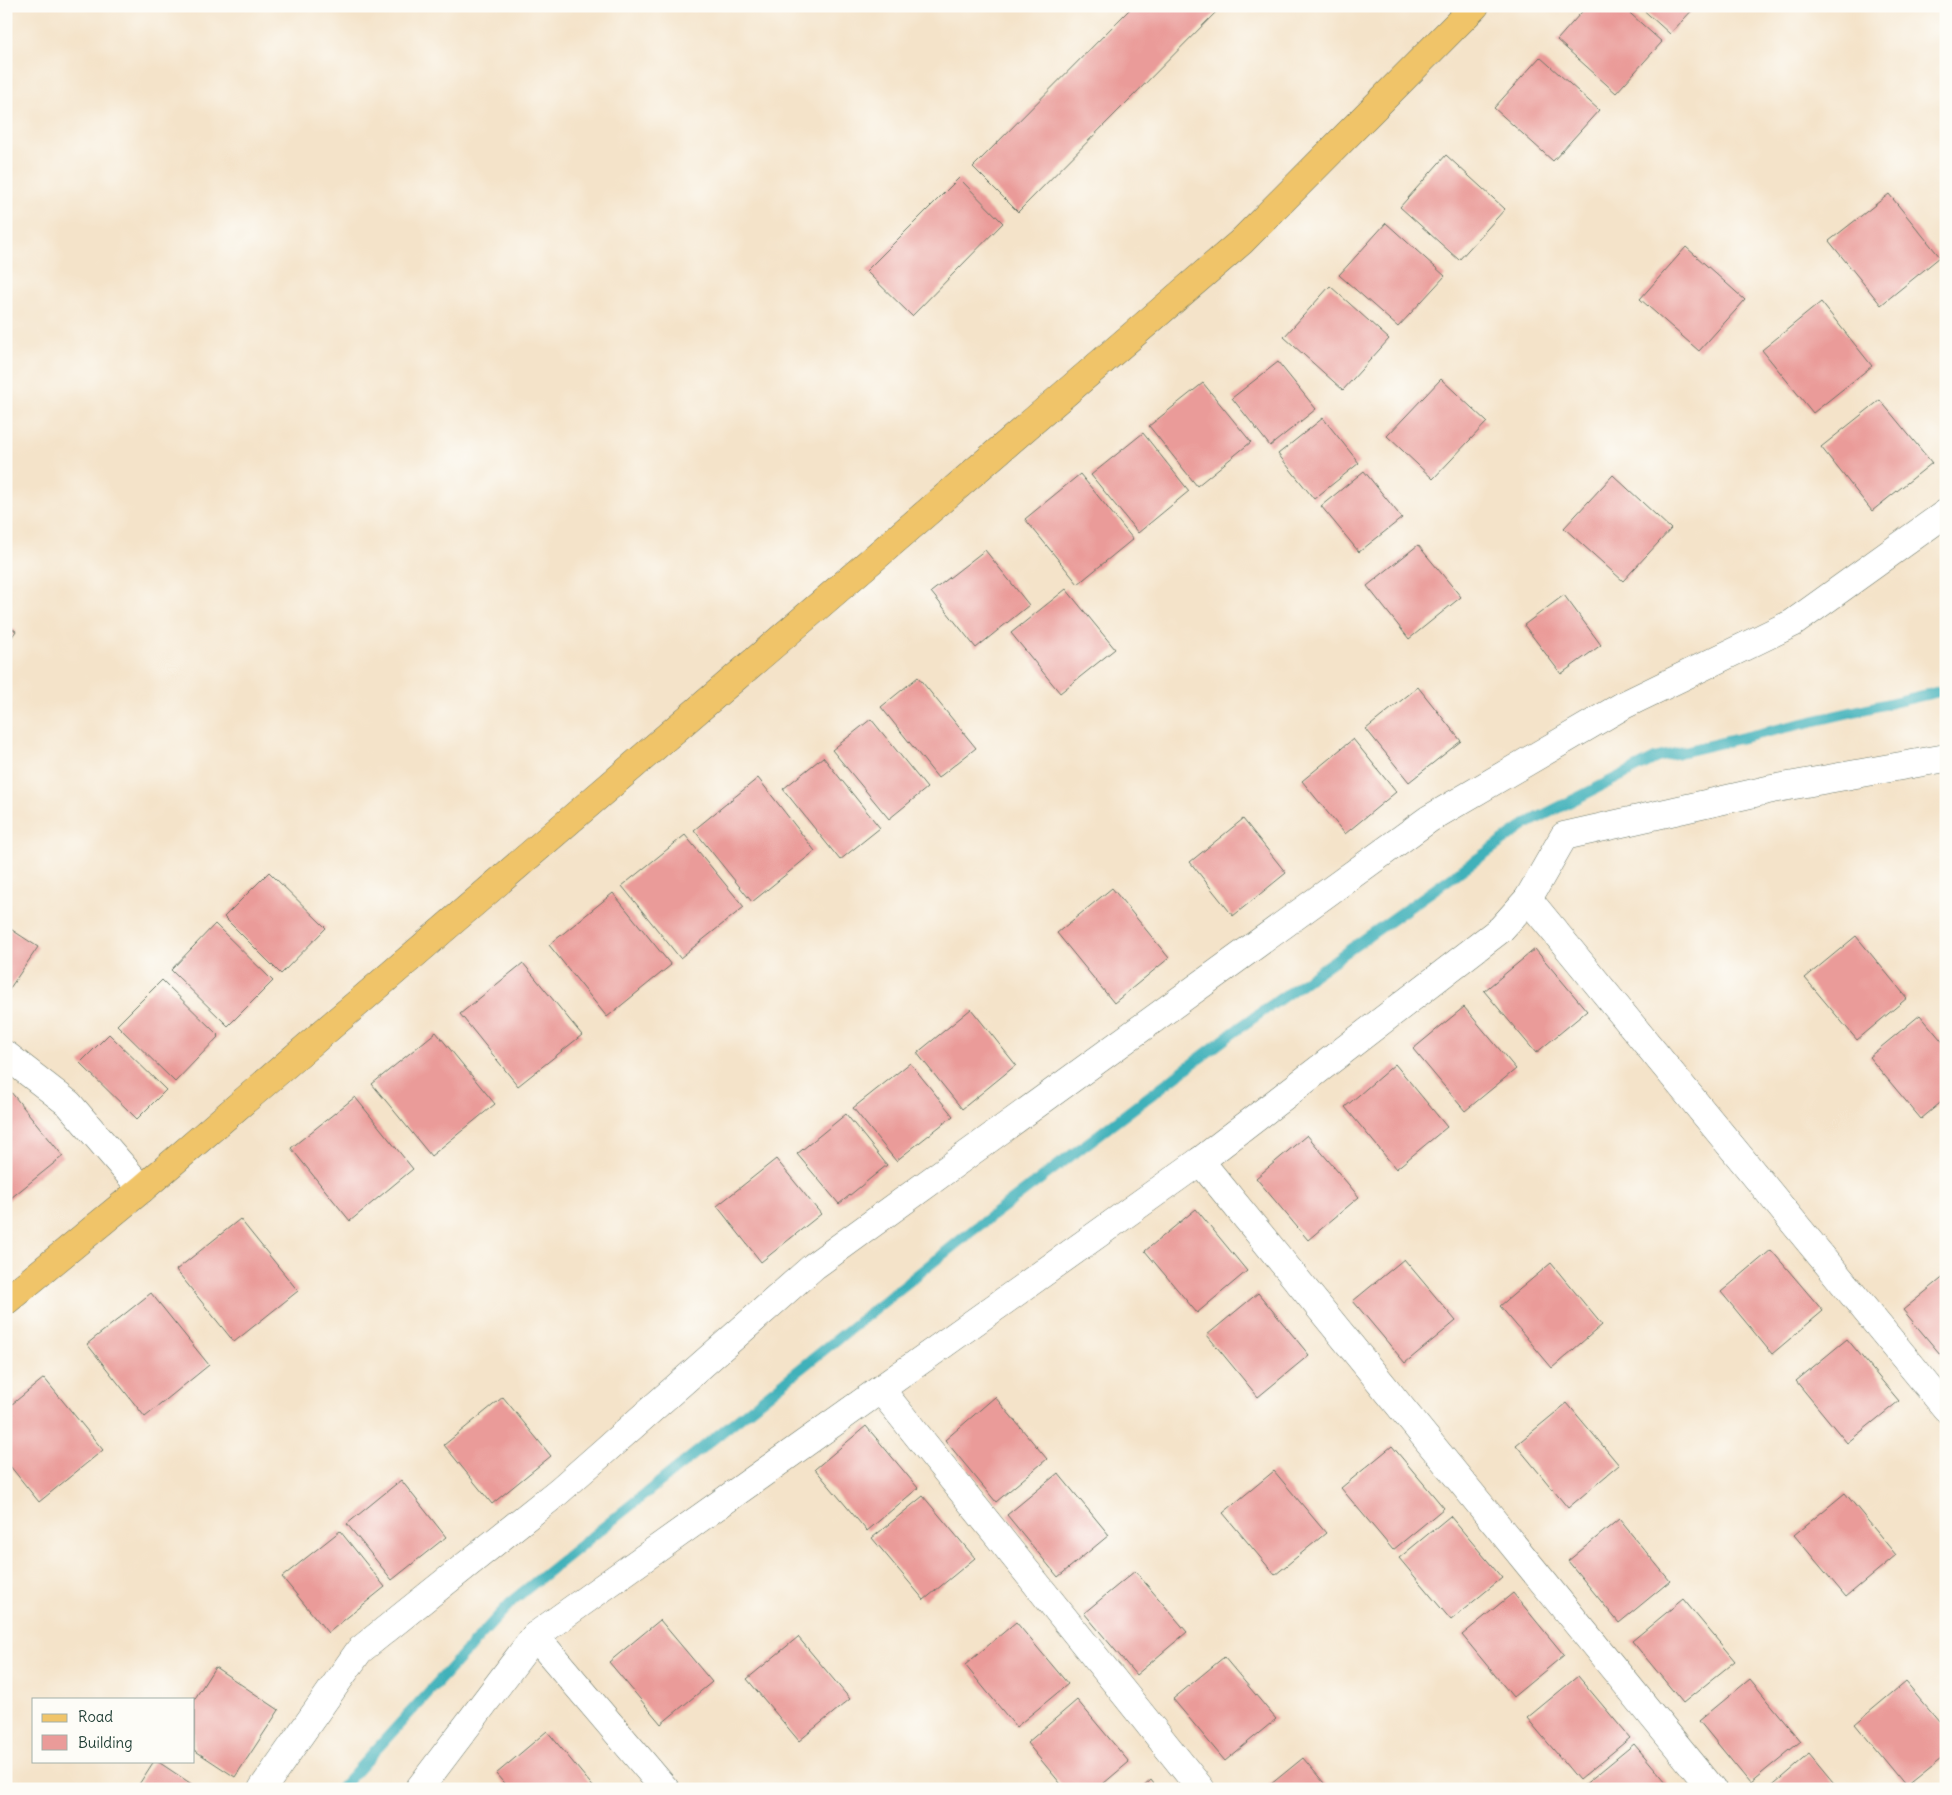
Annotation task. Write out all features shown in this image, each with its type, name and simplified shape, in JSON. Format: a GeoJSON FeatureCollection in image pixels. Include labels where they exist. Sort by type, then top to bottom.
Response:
{"type":"FeatureCollection","features":[{"type":"Feature","properties":{"kind":"main road"},"geometry":{"type":"LineString","coordinates":[[6,1301],[142,1189],[1241,242],[1475,6]]}},
{"type":"Feature","properties":{"kind":"street"},"geometry":{"type":"LineString","coordinates":[[262,1789],[359,1650],[559,1491],[814,1266],[1429,819],[1624,705],[1793,623],[1946,513]]}},
{"type":"Feature","properties":{"kind":"street"},"geometry":{"type":"LineString","coordinates":[[420,1789],[535,1636],[1200,1161],[1501,929],[1528,899],[1564,836],[1772,789],[1946,758]]}},
{"type":"Feature","properties":{"kind":"street"},"geometry":{"type":"LineString","coordinates":[[1528,899],[1946,1408]]}},
{"type":"Feature","properties":{"kind":"street"},"geometry":{"type":"LineString","coordinates":[[6,1056],[69,1104],[142,1189]]}},
{"type":"Feature","properties":{"kind":"street"},"geometry":{"type":"LineString","coordinates":[[1200,1161],[1712,1789]]}},
{"type":"Feature","properties":{"kind":"street"},"geometry":{"type":"LineString","coordinates":[[881,1390],[1201,1789]]}},
{"type":"Feature","properties":{"kind":"street"},"geometry":{"type":"LineString","coordinates":[[535,1636],[666,1789]]}},
{"type":"Feature","properties":{"kind":"building"},"geometry":{"type":"Polygon","coordinates":[[[1133,6],[1222,6],[1018,212],[973,167],[1133,6]]]}},
{"type":"Feature","properties":{"kind":"building"},"geometry":{"type":"Polygon","coordinates":[[[1587,6],[1622,6],[1662,42],[1616,93],[1557,40],[1587,6]]]}},
{"type":"Feature","properties":{"kind":"building"},"geometry":{"type":"Polygon","coordinates":[[[1639,6],[1696,6],[1670,34],[1639,6]]]}},
{"type":"Feature","properties":{"kind":"building"},"geometry":{"type":"Polygon","coordinates":[[[1540,57],[1599,110],[1553,161],[1494,108],[1540,57]]]}},
{"type":"Feature","properties":{"kind":"building"},"geometry":{"type":"Polygon","coordinates":[[[1446,155],[1505,209],[1459,260],[1400,207],[1446,155]]]}},
{"type":"Feature","properties":{"kind":"building"},"geometry":{"type":"Polygon","coordinates":[[[959,178],[1003,223],[912,316],[866,271],[959,178]]]}},
{"type":"Feature","properties":{"kind":"building"},"geometry":{"type":"Polygon","coordinates":[[[1889,194],[1940,257],[1881,305],[1829,241],[1889,194]]]}},
{"type":"Feature","properties":{"kind":"building"},"geometry":{"type":"Polygon","coordinates":[[[1386,223],[1445,276],[1398,327],[1339,275],[1386,223]]]}},
{"type":"Feature","properties":{"kind":"building"},"geometry":{"type":"Polygon","coordinates":[[[1686,247],[1745,300],[1699,351],[1640,299],[1686,247]]]}},
{"type":"Feature","properties":{"kind":"building"},"geometry":{"type":"Polygon","coordinates":[[[1330,286],[1389,339],[1343,390],[1284,337],[1330,286]]]}},
{"type":"Feature","properties":{"kind":"building"},"geometry":{"type":"Polygon","coordinates":[[[1821,302],[1872,366],[1813,413],[1762,350],[1821,302]]]}},
{"type":"Feature","properties":{"kind":"building"},"geometry":{"type":"Polygon","coordinates":[[[1278,362],[1316,409],[1270,446],[1232,398],[1278,362]]]}},
{"type":"Feature","properties":{"kind":"building"},"geometry":{"type":"Polygon","coordinates":[[[1441,379],[1487,422],[1433,479],[1387,436],[1441,379]]]}},
{"type":"Feature","properties":{"kind":"building"},"geometry":{"type":"Polygon","coordinates":[[[1203,383],[1251,442],[1197,486],[1149,426],[1203,383]]]}},
{"type":"Feature","properties":{"kind":"building"},"geometry":{"type":"Polygon","coordinates":[[[1880,400],[1932,463],[1872,511],[1821,447],[1880,400]]]}},
{"type":"Feature","properties":{"kind":"building"},"geometry":{"type":"Polygon","coordinates":[[[1323,418],[1359,463],[1314,499],[1278,454],[1323,418]]]}},
{"type":"Feature","properties":{"kind":"building"},"geometry":{"type":"Polygon","coordinates":[[[1143,433],[1189,491],[1138,533],[1091,475],[1143,433]]]}},
{"type":"Feature","properties":{"kind":"building"},"geometry":{"type":"Polygon","coordinates":[[[1364,471],[1402,518],[1359,552],[1321,506],[1364,471]]]}},
{"type":"Feature","properties":{"kind":"building"},"geometry":{"type":"Polygon","coordinates":[[[1080,474],[1133,539],[1078,584],[1025,519],[1080,474]]]}},
{"type":"Feature","properties":{"kind":"building"},"geometry":{"type":"Polygon","coordinates":[[[1613,475],[1671,529],[1623,581],[1564,528],[1613,475]]]}},
{"type":"Feature","properties":{"kind":"building"},"geometry":{"type":"Polygon","coordinates":[[[1418,545],[1461,597],[1409,639],[1367,586],[1418,545]]]}},
{"type":"Feature","properties":{"kind":"building"},"geometry":{"type":"Polygon","coordinates":[[[985,550],[1029,605],[976,648],[931,592],[985,550]]]}},
{"type":"Feature","properties":{"kind":"building"},"geometry":{"type":"Polygon","coordinates":[[[1066,589],[1115,649],[1060,693],[1011,633],[1066,589]]]}},
{"type":"Feature","properties":{"kind":"building"},"geometry":{"type":"Polygon","coordinates":[[[1564,595],[1601,645],[1561,674],[1524,625],[1564,595]]]}},
{"type":"Feature","properties":{"kind":"building"},"geometry":{"type":"Polygon","coordinates":[[[6,625],[16,631],[6,645],[6,625]]]}},
{"type":"Feature","properties":{"kind":"building"},"geometry":{"type":"Polygon","coordinates":[[[918,677],[976,748],[938,778],[881,707],[918,677]]]}},
{"type":"Feature","properties":{"kind":"building"},"geometry":{"type":"Polygon","coordinates":[[[1418,687],[1461,741],[1409,782],[1366,729],[1418,687]]]}},
{"type":"Feature","properties":{"kind":"building"},"geometry":{"type":"Polygon","coordinates":[[[871,719],[927,788],[889,819],[832,750],[871,719]]]}},
{"type":"Feature","properties":{"kind":"building"},"geometry":{"type":"Polygon","coordinates":[[[1353,739],[1396,792],[1345,834],[1302,781],[1353,739]]]}},
{"type":"Feature","properties":{"kind":"building"},"geometry":{"type":"Polygon","coordinates":[[[823,757],[880,828],[840,860],[783,789],[823,757]]]}},
{"type":"Feature","properties":{"kind":"building"},"geometry":{"type":"Polygon","coordinates":[[[758,778],[815,851],[752,902],[694,830],[758,778]]]}},
{"type":"Feature","properties":{"kind":"building"},"geometry":{"type":"Polygon","coordinates":[[[1243,819],[1286,873],[1233,916],[1190,862],[1243,819]]]}},
{"type":"Feature","properties":{"kind":"building"},"geometry":{"type":"Polygon","coordinates":[[[685,835],[744,907],[680,958],[622,886],[685,835]]]}},
{"type":"Feature","properties":{"kind":"building"},"geometry":{"type":"Polygon","coordinates":[[[269,872],[326,928],[281,974],[224,917],[269,872]]]}},
{"type":"Feature","properties":{"kind":"building"},"geometry":{"type":"Polygon","coordinates":[[[1112,888],[1169,958],[1114,1003],[1057,933],[1112,888]]]}},
{"type":"Feature","properties":{"kind":"building"},"geometry":{"type":"Polygon","coordinates":[[[613,893],[671,965],[607,1017],[549,945],[613,893]]]}},
{"type":"Feature","properties":{"kind":"building"},"geometry":{"type":"Polygon","coordinates":[[[215,924],[273,981],[228,1026],[171,970],[215,924]]]}},
{"type":"Feature","properties":{"kind":"building"},"geometry":{"type":"Polygon","coordinates":[[[6,926],[38,947],[6,994],[6,926]]]}},
{"type":"Feature","properties":{"kind":"building"},"geometry":{"type":"Polygon","coordinates":[[[1856,936],[1907,998],[1857,1040],[1805,978],[1856,936]]]}},
{"type":"Feature","properties":{"kind":"building"},"geometry":{"type":"Polygon","coordinates":[[[1535,949],[1587,1011],[1536,1053],[1484,991],[1535,949]]]}},
{"type":"Feature","properties":{"kind":"building"},"geometry":{"type":"Polygon","coordinates":[[[523,963],[582,1035],[518,1086],[460,1014],[523,963]]]}},
{"type":"Feature","properties":{"kind":"building"},"geometry":{"type":"Polygon","coordinates":[[[162,980],[219,1036],[175,1082],[117,1025],[162,980]]]}},
{"type":"Feature","properties":{"kind":"building"},"geometry":{"type":"Polygon","coordinates":[[[1464,1007],[1516,1069],[1465,1111],[1413,1049],[1464,1007]]]}},
{"type":"Feature","properties":{"kind":"building"},"geometry":{"type":"Polygon","coordinates":[[[971,1009],[1016,1065],[962,1109],[917,1053],[971,1009]]]}},
{"type":"Feature","properties":{"kind":"building"},"geometry":{"type":"Polygon","coordinates":[[[1920,1015],[1946,1046],[1946,1098],[1921,1119],[1869,1057],[1920,1015]]]}},
{"type":"Feature","properties":{"kind":"building"},"geometry":{"type":"Polygon","coordinates":[[[436,1032],[495,1104],[431,1156],[372,1084],[436,1032]]]}},
{"type":"Feature","properties":{"kind":"building"},"geometry":{"type":"Polygon","coordinates":[[[109,1034],[166,1090],[137,1119],[80,1063],[109,1034]]]}},
{"type":"Feature","properties":{"kind":"building"},"geometry":{"type":"Polygon","coordinates":[[[910,1063],[953,1116],[896,1161],[853,1108],[910,1063]]]}},
{"type":"Feature","properties":{"kind":"building"},"geometry":{"type":"Polygon","coordinates":[[[1395,1064],[1447,1127],[1396,1169],[1345,1107],[1395,1064]]]}},
{"type":"Feature","properties":{"kind":"building"},"geometry":{"type":"Polygon","coordinates":[[[6,1086],[63,1156],[6,1202],[6,1086]]]}},
{"type":"Feature","properties":{"kind":"building"},"geometry":{"type":"Polygon","coordinates":[[[355,1097],[413,1169],[350,1221],[291,1148],[355,1097]]]}},
{"type":"Feature","properties":{"kind":"building"},"geometry":{"type":"Polygon","coordinates":[[[846,1114],[887,1165],[839,1204],[797,1154],[846,1114]]]}},
{"type":"Feature","properties":{"kind":"building"},"geometry":{"type":"Polygon","coordinates":[[[1307,1135],[1359,1197],[1308,1240],[1256,1178],[1307,1135]]]}},
{"type":"Feature","properties":{"kind":"building"},"geometry":{"type":"Polygon","coordinates":[[[776,1159],[821,1214],[761,1262],[717,1206],[776,1159]]]}},
{"type":"Feature","properties":{"kind":"building"},"geometry":{"type":"Polygon","coordinates":[[[1196,1209],[1247,1271],[1197,1313],[1145,1251],[1196,1209]]]}},
{"type":"Feature","properties":{"kind":"building"},"geometry":{"type":"Polygon","coordinates":[[[240,1219],[298,1291],[234,1342],[176,1270],[240,1219]]]}},
{"type":"Feature","properties":{"kind":"building"},"geometry":{"type":"Polygon","coordinates":[[[1771,1250],[1823,1311],[1772,1354],[1721,1292],[1771,1250]]]}},
{"type":"Feature","properties":{"kind":"building"},"geometry":{"type":"Polygon","coordinates":[[[1404,1259],[1456,1321],[1405,1363],[1353,1301],[1404,1259]]]}},
{"type":"Feature","properties":{"kind":"building"},"geometry":{"type":"Polygon","coordinates":[[[1551,1263],[1602,1325],[1552,1368],[1500,1306],[1551,1263]]]}},
{"type":"Feature","properties":{"kind":"building"},"geometry":{"type":"Polygon","coordinates":[[[1946,1275],[1946,1361],[1903,1310],[1946,1275]]]}},
{"type":"Feature","properties":{"kind":"building"},"geometry":{"type":"Polygon","coordinates":[[[151,1293],[209,1365],[145,1417],[87,1344],[151,1293]]]}},
{"type":"Feature","properties":{"kind":"building"},"geometry":{"type":"Polygon","coordinates":[[[1258,1293],[1309,1355],[1258,1397],[1207,1335],[1258,1293]]]}},
{"type":"Feature","properties":{"kind":"building"},"geometry":{"type":"Polygon","coordinates":[[[1847,1339],[1899,1401],[1847,1443],[1796,1381],[1847,1339]]]}},
{"type":"Feature","properties":{"kind":"building"},"geometry":{"type":"Polygon","coordinates":[[[44,1378],[103,1450],[39,1502],[6,1461],[6,1409],[44,1378]]]}},
{"type":"Feature","properties":{"kind":"building"},"geometry":{"type":"Polygon","coordinates":[[[503,1397],[551,1456],[492,1504],[444,1445],[503,1397]]]}},
{"type":"Feature","properties":{"kind":"building"},"geometry":{"type":"Polygon","coordinates":[[[995,1397],[1047,1459],[996,1502],[945,1440],[995,1397]]]}},
{"type":"Feature","properties":{"kind":"building"},"geometry":{"type":"Polygon","coordinates":[[[1567,1403],[1619,1465],[1568,1508],[1516,1445],[1567,1403]]]}},
{"type":"Feature","properties":{"kind":"building"},"geometry":{"type":"Polygon","coordinates":[[[866,1426],[918,1488],[867,1531],[815,1469],[866,1426]]]}},
{"type":"Feature","properties":{"kind":"building"},"geometry":{"type":"Polygon","coordinates":[[[1392,1446],[1444,1508],[1393,1550],[1341,1488],[1392,1446]]]}},
{"type":"Feature","properties":{"kind":"building"},"geometry":{"type":"Polygon","coordinates":[[[1274,1471],[1326,1533],[1275,1575],[1223,1513],[1274,1471]]]}},
{"type":"Feature","properties":{"kind":"building"},"geometry":{"type":"Polygon","coordinates":[[[1058,1473],[1109,1535],[1058,1577],[1007,1515],[1058,1473]]]}},
{"type":"Feature","properties":{"kind":"building"},"geometry":{"type":"Polygon","coordinates":[[[401,1480],[446,1537],[392,1580],[347,1524],[401,1480]]]}},
{"type":"Feature","properties":{"kind":"building"},"geometry":{"type":"Polygon","coordinates":[[[1845,1493],[1896,1555],[1846,1597],[1794,1535],[1845,1493]]]}},
{"type":"Feature","properties":{"kind":"building"},"geometry":{"type":"Polygon","coordinates":[[[923,1496],[975,1558],[924,1600],[872,1538],[923,1496]]]}},
{"type":"Feature","properties":{"kind":"building"},"geometry":{"type":"Polygon","coordinates":[[[1450,1516],[1502,1578],[1451,1620],[1399,1558],[1450,1516]]]}},
{"type":"Feature","properties":{"kind":"building"},"geometry":{"type":"Polygon","coordinates":[[[1619,1519],[1670,1581],[1619,1623],[1568,1561],[1619,1519]]]}},
{"type":"Feature","properties":{"kind":"building"},"geometry":{"type":"Polygon","coordinates":[[[340,1531],[385,1587],[328,1633],[282,1577],[340,1531]]]}},
{"type":"Feature","properties":{"kind":"building"},"geometry":{"type":"Polygon","coordinates":[[[1135,1571],[1187,1632],[1136,1675],[1084,1613],[1135,1571]]]}},
{"type":"Feature","properties":{"kind":"building"},"geometry":{"type":"Polygon","coordinates":[[[1513,1593],[1564,1655],[1513,1697],[1462,1635],[1513,1593]]]}},
{"type":"Feature","properties":{"kind":"building"},"geometry":{"type":"Polygon","coordinates":[[[1683,1599],[1735,1661],[1683,1703],[1632,1641],[1683,1599]]]}},
{"type":"Feature","properties":{"kind":"building"},"geometry":{"type":"Polygon","coordinates":[[[660,1620],[712,1682],[661,1724],[609,1662],[660,1620]]]}},
{"type":"Feature","properties":{"kind":"building"},"geometry":{"type":"Polygon","coordinates":[[[1016,1622],[1068,1684],[1016,1727],[965,1665],[1016,1622]]]}},
{"type":"Feature","properties":{"kind":"building"},"geometry":{"type":"Polygon","coordinates":[[[798,1637],[850,1699],[799,1741],[747,1679],[798,1637]]]}},
{"type":"Feature","properties":{"kind":"building"},"geometry":{"type":"Polygon","coordinates":[[[1224,1657],[1276,1719],[1225,1761],[1173,1699],[1224,1657]]]}},
{"type":"Feature","properties":{"kind":"building"},"geometry":{"type":"Polygon","coordinates":[[[215,1667],[279,1710],[235,1777],[195,1751],[195,1698],[215,1667]]]}},
{"type":"Feature","properties":{"kind":"building"},"geometry":{"type":"Polygon","coordinates":[[[1578,1676],[1630,1738],[1579,1780],[1527,1718],[1578,1676]]]}},
{"type":"Feature","properties":{"kind":"building"},"geometry":{"type":"Polygon","coordinates":[[[1750,1679],[1801,1741],[1750,1783],[1699,1721],[1750,1679]]]}},
{"type":"Feature","properties":{"kind":"building"},"geometry":{"type":"Polygon","coordinates":[[[1905,1682],[1946,1730],[1946,1754],[1906,1786],[1855,1724],[1905,1682]]]}},
{"type":"Feature","properties":{"kind":"building"},"geometry":{"type":"Polygon","coordinates":[[[1077,1700],[1129,1762],[1097,1789],[1065,1789],[1027,1743],[1077,1700]]]}},
{"type":"Feature","properties":{"kind":"building"},"geometry":{"type":"Polygon","coordinates":[[[547,1731],[595,1789],[509,1789],[496,1774],[547,1731]]]}},
{"type":"Feature","properties":{"kind":"building"},"geometry":{"type":"Polygon","coordinates":[[[1634,1744],[1672,1789],[1585,1789],[1583,1786],[1634,1744]]]}},
{"type":"Feature","properties":{"kind":"building"},"geometry":{"type":"Polygon","coordinates":[[[1809,1754],[1838,1789],[1768,1789],[1809,1754]]]}},
{"type":"Feature","properties":{"kind":"building"},"geometry":{"type":"Polygon","coordinates":[[[1303,1758],[1329,1789],[1265,1789],[1303,1758]]]}},
{"type":"Feature","properties":{"kind":"building"},"geometry":{"type":"Polygon","coordinates":[[[153,1762],[158,1762],[199,1789],[136,1789],[153,1762]]]}},
{"type":"Feature","properties":{"kind":"building"},"geometry":{"type":"Polygon","coordinates":[[[1151,1780],[1158,1789],[1141,1789],[1151,1780]]]}},
{"type":"Feature","properties":{"kind":"waterway"},"geometry":{"type":"LineString","coordinates":[[340,1789],[513,1600],[973,1230],[1242,1026],[1528,823],[1656,758],[1946,690]]}}]}
